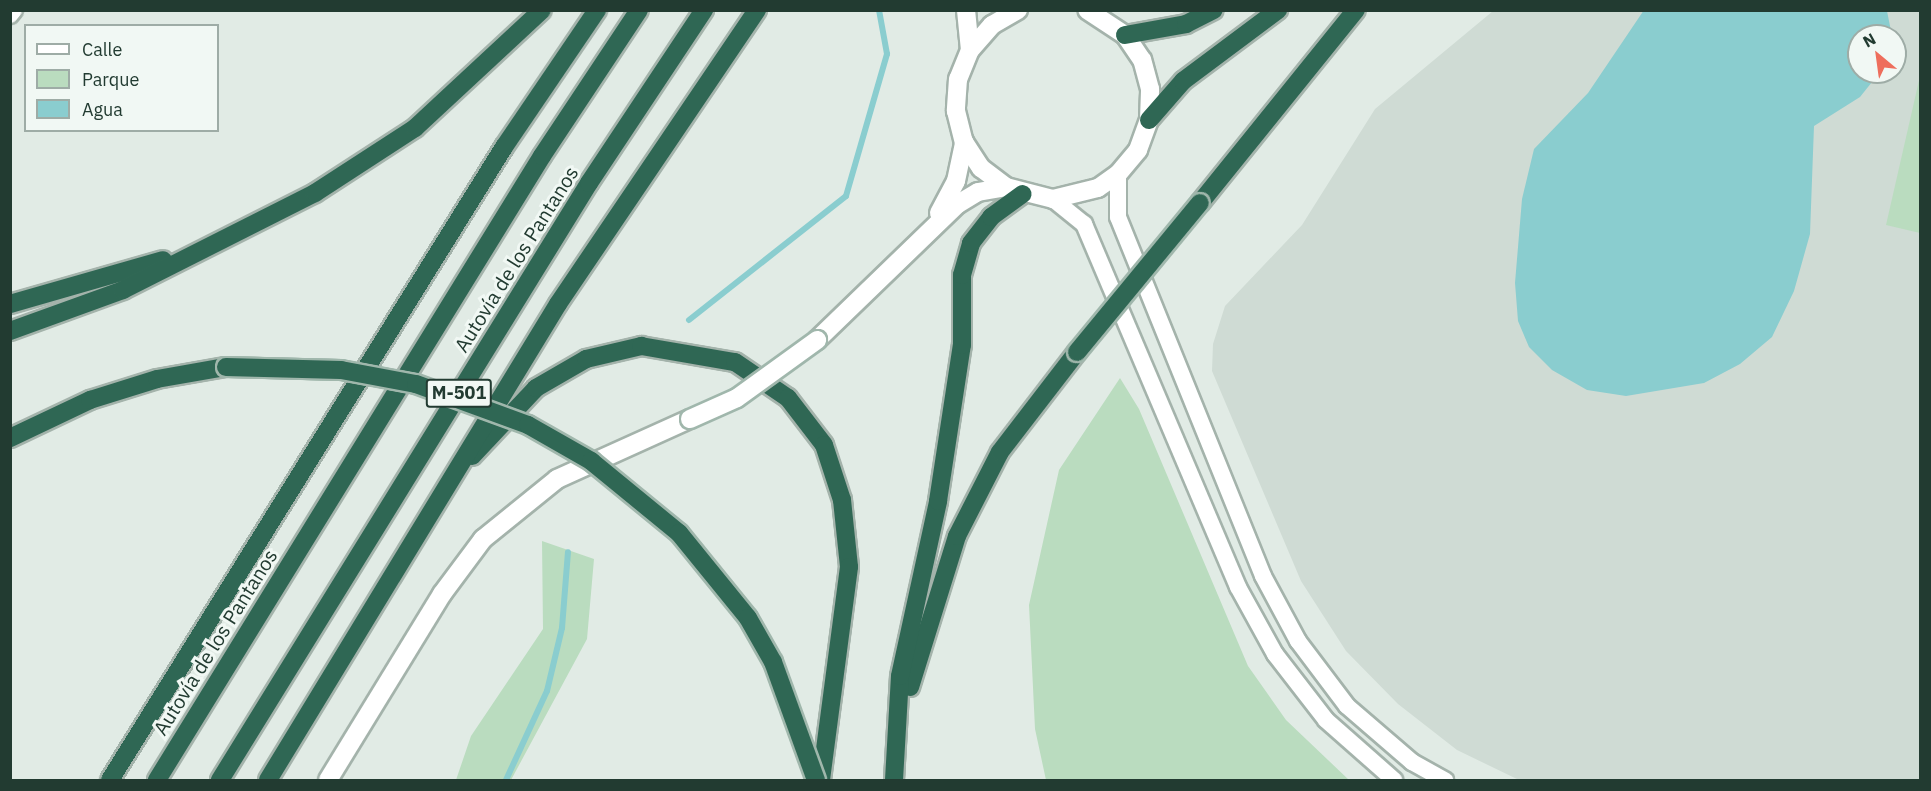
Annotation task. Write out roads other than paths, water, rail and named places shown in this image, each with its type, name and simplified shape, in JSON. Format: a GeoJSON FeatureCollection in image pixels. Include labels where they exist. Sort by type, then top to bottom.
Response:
{"type":"FeatureCollection","features":[{"type":"Feature","properties":{"kind":"highway"},"geometry":{"type":"LineString","coordinates":[[10,331],[123,290],[315,193],[415,128],[542,10]]}},
{"type":"Feature","properties":{"kind":"highway"},"geometry":{"type":"LineString","coordinates":[[110,780],[504,147],[597,10]]}},
{"type":"Feature","properties":{"kind":"highway","name":"Autovía de los Pantanos"},"geometry":{"type":"LineString","coordinates":[[157,780],[536,166],[639,10]]}},
{"type":"Feature","properties":{"kind":"highway","name":"Autovía de los Pantanos"},"geometry":{"type":"LineString","coordinates":[[220,780],[589,183],[704,10]]}},
{"type":"Feature","properties":{"kind":"highway"},"geometry":{"type":"LineString","coordinates":[[268,780],[461,468],[558,304],[757,10]]}},
{"type":"Feature","properties":{"kind":"highway"},"geometry":{"type":"LineString","coordinates":[[1125,35],[1185,24],[1214,10]]}},
{"type":"Feature","properties":{"kind":"highway"},"geometry":{"type":"LineString","coordinates":[[1149,120],[1183,81],[1278,10]]}},
{"type":"Feature","properties":{"kind":"highway"},"geometry":{"type":"LineString","coordinates":[[898,735],[957,536],[1000,452],[1077,352],[1356,10]]}},
{"type":"Feature","properties":{"kind":"highway"},"geometry":{"type":"LineString","coordinates":[[894,780],[900,676],[938,501],[962,345],[962,275],[971,243],[991,217],[1023,194]]}},
{"type":"Feature","properties":{"kind":"highway"},"geometry":{"type":"LineString","coordinates":[[10,304],[221,241]]}},
{"type":"Feature","properties":{"kind":"highway"},"geometry":{"type":"LineString","coordinates":[[461,468],[536,388],[586,359],[640,346],[735,362],[788,398],[824,445],[842,500],[849,567],[821,780]]}},
{"type":"Feature","properties":{"kind":"highway"},"geometry":{"type":"LineString","coordinates":[[10,438],[90,400],[157,379],[226,367],[340,370],[416,384],[528,425],[591,461],[679,533],[748,618],[777,673],[816,780]]}},
{"type":"Feature","properties":{"kind":"street"},"geometry":{"type":"LineString","coordinates":[[10,15],[14,10]]}},
{"type":"Feature","properties":{"kind":"street"},"geometry":{"type":"LineString","coordinates":[[966,10],[970,50]]}},
{"type":"Feature","properties":{"kind":"street"},"geometry":{"type":"LineString","coordinates":[[1018,10],[992,25],[970,50],[958,79],[956,111],[964,142],[981,168],[1006,187],[1023,194],[1053,199],[1087,192],[1118,174],[1138,150],[1149,120],[1145,70],[1125,35],[1087,10]]}},
{"type":"Feature","properties":{"kind":"street"},"geometry":{"type":"LineString","coordinates":[[926,232],[949,200],[964,142]]}},
{"type":"Feature","properties":{"kind":"street"},"geometry":{"type":"LineString","coordinates":[[1118,174],[1122,228],[1268,586],[1298,641],[1347,706],[1412,762],[1445,780]]}},
{"type":"Feature","properties":{"kind":"street"},"geometry":{"type":"LineString","coordinates":[[328,780],[442,594],[490,532],[531,496],[596,457],[737,398],[817,340],[926,232],[978,192],[1006,187]]}},
{"type":"Feature","properties":{"kind":"street"},"geometry":{"type":"LineString","coordinates":[[1053,199],[1084,224],[1238,587],[1275,654],[1326,720],[1394,780]]}},
{"type":"Feature","properties":{"kind":"water"},"geometry":{"type":"Polygon","coordinates":[[[1644,10],[1887,11],[1890,24],[1847,24],[1847,84],[1870,84],[1860,97],[1814,126],[1810,234],[1794,291],[1772,337],[1740,364],[1704,383],[1626,396],[1587,390],[1552,370],[1529,347],[1518,321],[1515,283],[1522,199],[1534,149],[1588,93],[1644,10]]]}},
{"type":"Feature","properties":{"kind":"waterway"},"geometry":{"type":"LineString","coordinates":[[689,320],[846,196],[887,54],[879,10]]}},
{"type":"Feature","properties":{"kind":"waterway"},"geometry":{"type":"LineString","coordinates":[[506,780],[547,691],[562,628],[568,552]]}}]}
